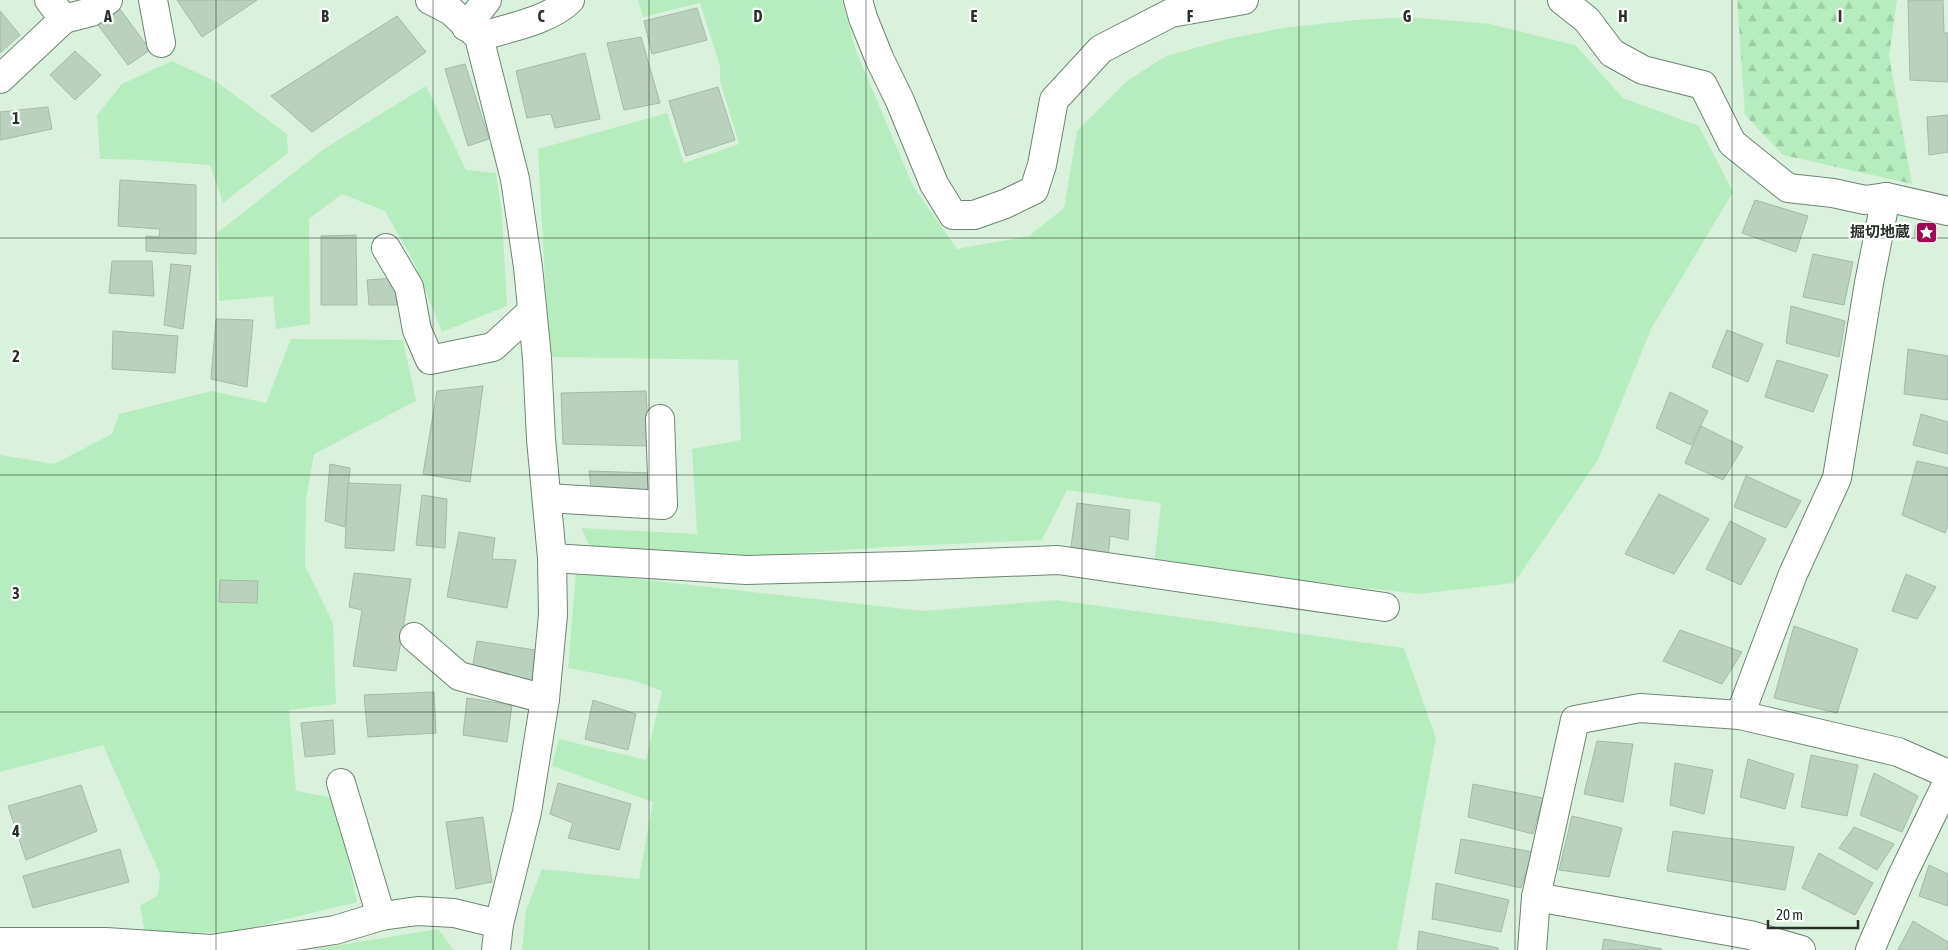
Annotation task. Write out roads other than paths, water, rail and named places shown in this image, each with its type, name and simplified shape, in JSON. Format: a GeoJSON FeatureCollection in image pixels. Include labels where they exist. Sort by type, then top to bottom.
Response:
{"type":"FeatureCollection","features":[{"type":"Feature","properties":{"kind":"street"},"geometry":{"type":"LineString","coordinates":[[0,79],[56,9],[91,12],[108,0]]}},
{"type":"Feature","properties":{"kind":"street"},"geometry":{"type":"LineString","coordinates":[[153,0],[162,43]]}},
{"type":"Feature","properties":{"kind":"street"},"geometry":{"type":"LineString","coordinates":[[0,942],[106,942],[211,949],[334,930],[381,916],[418,911],[454,913],[498,937],[527,812],[545,699],[553,615],[552,558],[540,439],[537,358],[528,267],[515,179],[472,32],[451,11],[430,0]]}},
{"type":"Feature","properties":{"kind":"street"},"geometry":{"type":"LineString","coordinates":[[472,32],[487,0]]}},
{"type":"Feature","properties":{"kind":"street"},"geometry":{"type":"LineString","coordinates":[[472,32],[542,18],[563,7],[570,0]]}},
{"type":"Feature","properties":{"kind":"street"},"geometry":{"type":"LineString","coordinates":[[858,0],[863,18],[880,60],[900,101],[934,184],[953,214],[974,215],[1005,204],[1034,190],[1042,165],[1054,100],[1100,49],[1171,13],[1244,0]]}},
{"type":"Feature","properties":{"kind":"street"},"geometry":{"type":"LineString","coordinates":[[1562,0],[1588,20],[1612,53],[1644,70],[1703,85],[1732,143],[1788,188],[1834,193],[1865,200],[1886,197],[1948,211]]}},
{"type":"Feature","properties":{"kind":"street"},"geometry":{"type":"LineString","coordinates":[[1740,715],[1793,574],[1837,478],[1869,283],[1886,197]]}},
{"type":"Feature","properties":{"kind":"street"},"geometry":{"type":"LineString","coordinates":[[386,248],[409,287],[417,330],[430,360],[493,347],[532,311]]}},
{"type":"Feature","properties":{"kind":"street"},"geometry":{"type":"LineString","coordinates":[[546,498],[663,505],[660,420]]}},
{"type":"Feature","properties":{"kind":"street"},"geometry":{"type":"LineString","coordinates":[[552,558],[746,570],[1058,560],[1386,608]]}},
{"type":"Feature","properties":{"kind":"street"},"geometry":{"type":"LineString","coordinates":[[414,637],[460,676],[545,699]]}},
{"type":"Feature","properties":{"kind":"street"},"geometry":{"type":"LineString","coordinates":[[1532,950],[1536,897],[1575,720],[1640,708],[1740,715],[1898,752],[1948,774]]}},
{"type":"Feature","properties":{"kind":"street"},"geometry":{"type":"LineString","coordinates":[[1870,950],[1902,876],[1948,781]]}},
{"type":"Feature","properties":{"kind":"street"},"geometry":{"type":"LineString","coordinates":[[341,783],[381,916]]}},
{"type":"Feature","properties":{"kind":"street"},"geometry":{"type":"LineString","coordinates":[[1536,897],[1750,935],[1801,950]]}},
{"type":"Feature","properties":{"kind":"place","name":"掘切地蔵"},"geometry":{"type":"Point","coordinates":[1926,232]}}]}
